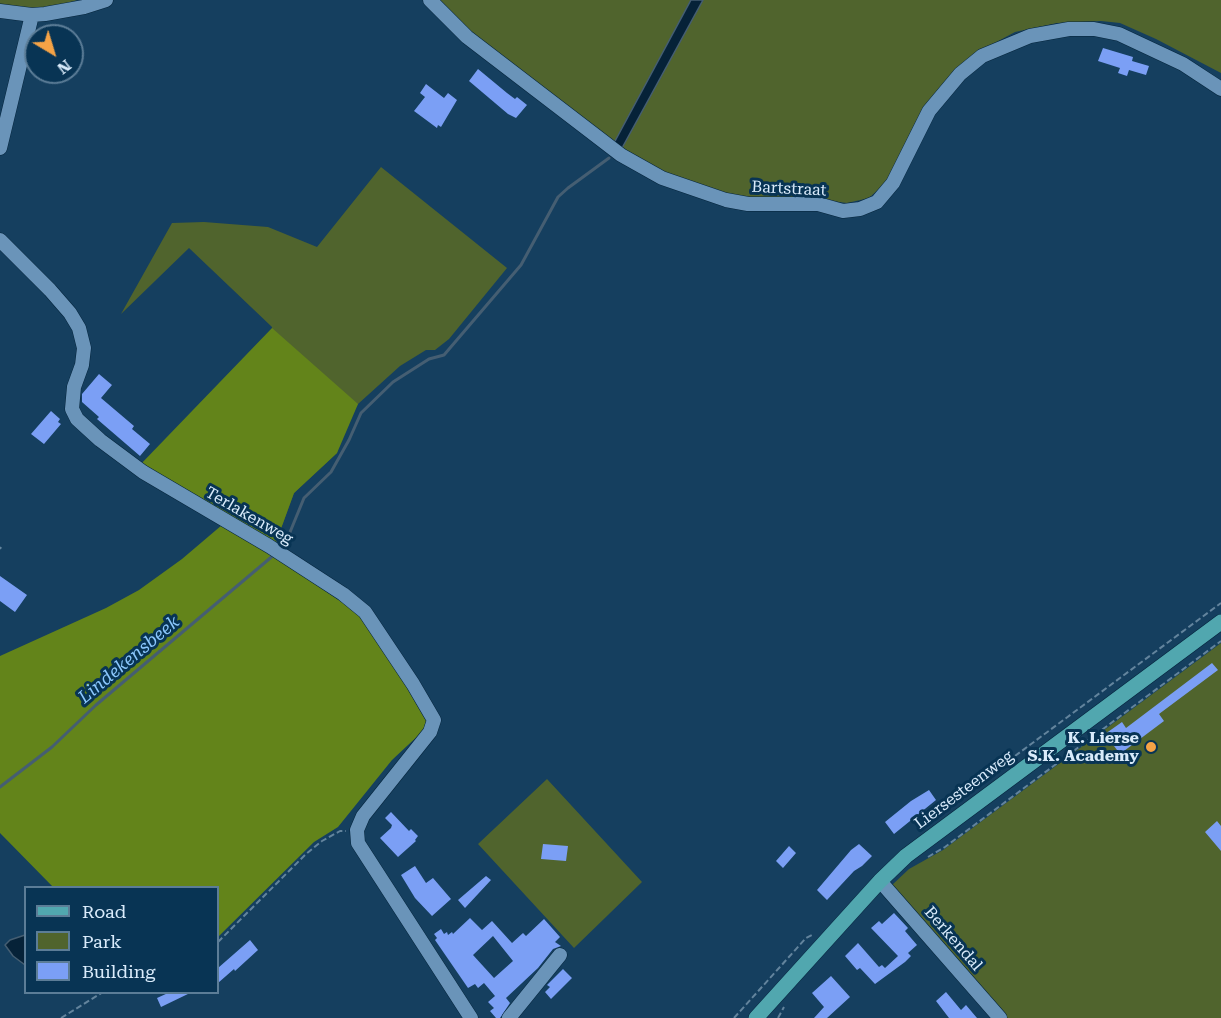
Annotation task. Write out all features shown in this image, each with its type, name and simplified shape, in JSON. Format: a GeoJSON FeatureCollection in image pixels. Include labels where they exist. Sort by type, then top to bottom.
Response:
{"type":"FeatureCollection","features":[{"type":"Feature","properties":{"kind":"main road","name":"Liersesteenweg"},"geometry":{"type":"LineString","coordinates":[[756,1018],[880,881],[906,856],[1221,622]]}},
{"type":"Feature","properties":{"kind":"street"},"geometry":{"type":"LineString","coordinates":[[0,11],[32,15],[62,12],[106,0]]}},
{"type":"Feature","properties":{"kind":"street","name":"Bartstraat"},"geometry":{"type":"LineString","coordinates":[[430,0],[467,37],[563,113],[621,155],[662,178],[717,197],[748,204],[812,204],[843,211],[860,209],[877,202],[893,183],[929,111],[960,74],[982,56],[1030,36],[1094,29],[1119,34],[1183,64],[1221,89]]}},
{"type":"Feature","properties":{"kind":"street"},"geometry":{"type":"LineString","coordinates":[[0,148],[32,15]]}},
{"type":"Feature","properties":{"kind":"street","name":"Terlakenweg"},"geometry":{"type":"LineString","coordinates":[[0,240],[50,290],[79,328],[84,348],[82,365],[74,387],[72,409],[77,419],[100,440],[143,472],[269,546],[343,594],[365,612],[414,684],[434,720],[430,732],[363,816],[357,830]]}},
{"type":"Feature","properties":{"kind":"street"},"geometry":{"type":"LineString","coordinates":[[357,830],[358,843],[363,852],[471,1018]]}},
{"type":"Feature","properties":{"kind":"street","name":"Berkendal"},"geometry":{"type":"LineString","coordinates":[[880,881],[1000,1018]]}},
{"type":"Feature","properties":{"kind":"street"},"geometry":{"type":"LineString","coordinates":[[509,1018],[560,955]]}},
{"type":"Feature","properties":{"kind":"path"},"geometry":{"type":"LineString","coordinates":[[926,858],[945,847],[1221,641]]}},
{"type":"Feature","properties":{"kind":"path"},"geometry":{"type":"LineString","coordinates":[[219,941],[306,854],[322,841],[340,831],[357,830]]}},
{"type":"Feature","properties":{"kind":"path"},"geometry":{"type":"LineString","coordinates":[[734,1018],[799,946]]}},
{"type":"Feature","properties":{"kind":"path"},"geometry":{"type":"LineString","coordinates":[[61,1018],[101,994]]}},
{"type":"Feature","properties":{"kind":"green space"},"geometry":{"type":"Polygon","coordinates":[[[0,0],[77,0],[61,5],[31,9],[0,6],[0,0]]]}},
{"type":"Feature","properties":{"kind":"green space"},"geometry":{"type":"Polygon","coordinates":[[[438,0],[691,0],[614,143],[472,34],[438,0]]]}},
{"type":"Feature","properties":{"kind":"green space"},"geometry":{"type":"Polygon","coordinates":[[[703,0],[1221,0],[1221,73],[1120,23],[1101,21],[1057,23],[1015,32],[976,53],[934,94],[915,123],[887,181],[869,198],[847,203],[740,197],[684,181],[651,167],[622,148],[703,0]]]}},
{"type":"Feature","properties":{"kind":"green space"},"geometry":{"type":"Polygon","coordinates":[[[381,167],[507,268],[449,339],[435,350],[426,350],[400,366],[358,404],[342,430],[337,453],[294,493],[275,545],[272,327],[189,248],[121,314],[172,223],[204,222],[268,227],[317,247],[381,167]]]}},
{"type":"Feature","properties":{"kind":"green space"},"geometry":{"type":"Polygon","coordinates":[[[272,328],[358,404],[337,453],[294,493],[275,545],[139,466],[272,328]]]}},
{"type":"Feature","properties":{"kind":"green space"},"geometry":{"type":"Polygon","coordinates":[[[222,525],[265,550],[362,616],[377,636],[426,721],[423,731],[392,760],[338,827],[314,842],[219,936],[219,886],[52,886],[0,833],[0,656],[106,608],[139,590],[182,559],[222,525]]]}},
{"type":"Feature","properties":{"kind":"green space","name":"K. Lierse S.K. Academy"},"geometry":{"type":"Polygon","coordinates":[[[1221,643],[1221,1018],[1005,1018],[891,886],[909,869],[943,850],[1221,643]]]}},
{"type":"Feature","properties":{"kind":"green space"},"geometry":{"type":"Polygon","coordinates":[[[547,779],[642,882],[574,948],[478,844],[547,779]]]}},
{"type":"Feature","properties":{"kind":"water"},"geometry":{"type":"Polygon","coordinates":[[[691,0],[703,0],[622,148],[614,143],[691,0]]]}},
{"type":"Feature","properties":{"kind":"water"},"geometry":{"type":"Polygon","coordinates":[[[24,935],[24,964],[13,956],[5,945],[10,940],[24,935]]]}},
{"type":"Feature","properties":{"kind":"building"},"geometry":{"type":"Polygon","coordinates":[[[1103,48],[1133,57],[1132,61],[1149,66],[1146,75],[1129,70],[1127,76],[1118,73],[1120,68],[1098,61],[1103,48]]]}},
{"type":"Feature","properties":{"kind":"building"},"geometry":{"type":"Polygon","coordinates":[[[478,69],[515,99],[517,97],[527,105],[516,118],[508,114],[469,81],[478,69]]]}},
{"type":"Feature","properties":{"kind":"building"},"geometry":{"type":"Polygon","coordinates":[[[426,84],[444,98],[448,93],[457,100],[441,127],[438,125],[437,128],[414,111],[425,97],[420,93],[426,84]]]}},
{"type":"Feature","properties":{"kind":"building"},"geometry":{"type":"Polygon","coordinates":[[[99,374],[112,385],[101,398],[134,426],[132,429],[150,444],[140,456],[97,419],[99,417],[82,402],[82,394],[99,374]]]}},
{"type":"Feature","properties":{"kind":"building"},"geometry":{"type":"Polygon","coordinates":[[[51,411],[60,419],[58,422],[61,424],[44,444],[31,434],[51,411]]]}},
{"type":"Feature","properties":{"kind":"building"},"geometry":{"type":"Polygon","coordinates":[[[0,576],[27,595],[15,612],[0,601],[0,576]]]}},
{"type":"Feature","properties":{"kind":"building"},"geometry":{"type":"Polygon","coordinates":[[[1212,663],[1218,670],[1159,714],[1164,721],[1120,754],[1105,734],[1122,722],[1126,728],[1212,663]]]}},
{"type":"Feature","properties":{"kind":"building"},"geometry":{"type":"Polygon","coordinates":[[[929,790],[936,800],[894,834],[885,822],[929,790]]]}},
{"type":"Feature","properties":{"kind":"building"},"geometry":{"type":"Polygon","coordinates":[[[391,812],[409,831],[411,829],[418,836],[416,841],[398,857],[380,838],[391,828],[392,825],[385,818],[391,812]]]}},
{"type":"Feature","properties":{"kind":"building"},"geometry":{"type":"Polygon","coordinates":[[[1217,821],[1221,826],[1221,851],[1205,832],[1217,821]]]}},
{"type":"Feature","properties":{"kind":"building"},"geometry":{"type":"Polygon","coordinates":[[[543,844],[568,846],[566,861],[541,859],[543,844]]]}},
{"type":"Feature","properties":{"kind":"building"},"geometry":{"type":"Polygon","coordinates":[[[859,844],[872,856],[854,871],[827,900],[817,890],[851,850],[859,844]]]}},
{"type":"Feature","properties":{"kind":"building"},"geometry":{"type":"Polygon","coordinates":[[[789,846],[796,853],[783,868],[776,861],[789,846]]]}},
{"type":"Feature","properties":{"kind":"building"},"geometry":{"type":"Polygon","coordinates":[[[415,866],[426,883],[433,878],[451,899],[432,916],[415,898],[401,875],[415,866]]]}},
{"type":"Feature","properties":{"kind":"building"},"geometry":{"type":"Polygon","coordinates":[[[486,876],[491,880],[465,908],[458,900],[486,876]]]}},
{"type":"Feature","properties":{"kind":"building"},"geometry":{"type":"Polygon","coordinates":[[[894,913],[908,928],[905,931],[917,945],[908,953],[911,956],[905,962],[875,984],[860,968],[857,970],[845,956],[858,943],[879,967],[882,965],[885,968],[898,956],[871,928],[879,921],[882,924],[894,913]]]}},
{"type":"Feature","properties":{"kind":"building"},"geometry":{"type":"Polygon","coordinates":[[[470,918],[482,930],[492,921],[512,943],[523,933],[526,936],[544,919],[560,937],[555,942],[561,946],[553,949],[538,968],[506,998],[510,1003],[500,1018],[496,1018],[490,1011],[494,1008],[488,1002],[495,996],[484,983],[478,988],[475,984],[468,988],[435,940],[437,938],[434,934],[441,929],[444,934],[447,932],[448,935],[452,932],[453,934],[470,918]],[[493,936],[473,955],[494,978],[513,961],[493,936]]]}},
{"type":"Feature","properties":{"kind":"building"},"geometry":{"type":"Polygon","coordinates":[[[250,940],[258,950],[219,982],[219,967],[250,940]]]}},
{"type":"Feature","properties":{"kind":"building"},"geometry":{"type":"Polygon","coordinates":[[[563,969],[572,978],[551,999],[545,992],[550,987],[547,985],[563,969]]]}},
{"type":"Feature","properties":{"kind":"building"},"geometry":{"type":"Polygon","coordinates":[[[831,976],[850,997],[827,1018],[814,1018],[824,1007],[812,993],[831,976]]]}},
{"type":"Feature","properties":{"kind":"building"},"geometry":{"type":"Polygon","coordinates":[[[946,992],[961,1010],[966,1005],[977,1018],[949,1018],[936,1001],[946,992]]]}},
{"type":"Feature","properties":{"kind":"building"},"geometry":{"type":"Polygon","coordinates":[[[166,994],[188,994],[161,1007],[157,998],[166,994]]]}},
{"type":"Feature","properties":{"kind":"waterway","name":"Lindekensbeek"},"geometry":{"type":"LineString","coordinates":[[281,547],[288,537],[304,498],[331,472],[361,413],[393,382],[429,359],[444,355],[521,265],[558,197],[609,158]]}},
{"type":"Feature","properties":{"kind":"waterway","name":"Lindekensbeek"},"geometry":{"type":"LineString","coordinates":[[0,787],[52,747],[96,705],[275,554]]}},
{"type":"Feature","properties":{"kind":"place","name":"K. Lierse S.K. Academy"},"geometry":{"type":"Point","coordinates":[1151,747]}}]}
